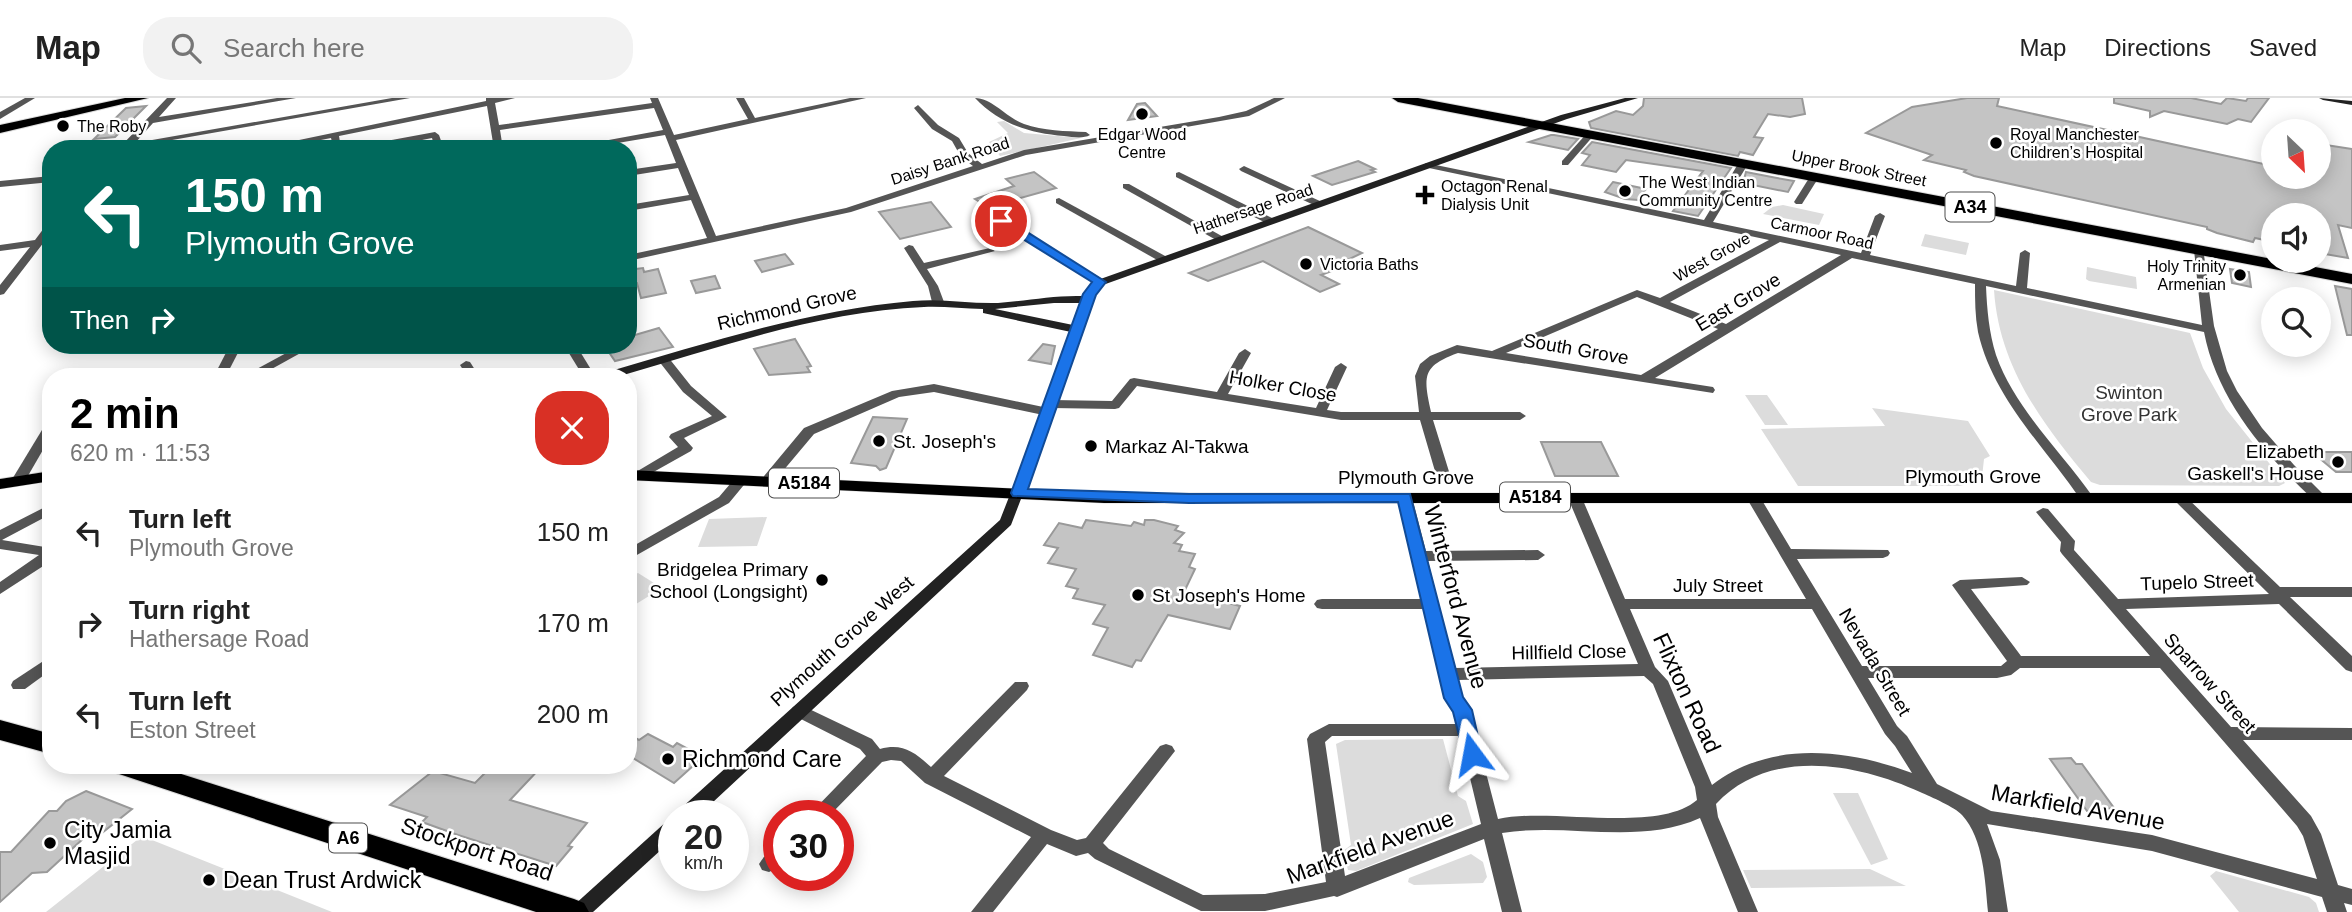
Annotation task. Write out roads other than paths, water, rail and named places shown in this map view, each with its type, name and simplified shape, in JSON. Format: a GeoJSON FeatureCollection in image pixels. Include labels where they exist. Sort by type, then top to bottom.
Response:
{"type":"FeatureCollection","features":[{"type":"Feature","properties":{"kind":"highway"},"geometry":{"type":"LineString","coordinates":[[0,129],[142,98]]}},
{"type":"Feature","properties":{"kind":"highway","name":"Upper Brook Street"},"geometry":{"type":"LineString","coordinates":[[1400,98],[2352,279]]}},
{"type":"Feature","properties":{"kind":"highway"},"geometry":{"type":"LineString","coordinates":[[0,730],[42,742]]}},
{"type":"Feature","properties":{"kind":"highway","name":"Stockport Road"},"geometry":{"type":"LineString","coordinates":[[150,774],[577,912]]}},
{"type":"Feature","properties":{"kind":"main road","name":"Plymouth Grove"},"geometry":{"type":"LineString","coordinates":[[637,475],[1189,499],[2352,498]]}},
{"type":"Feature","properties":{"kind":"main road"},"geometry":{"type":"LineString","coordinates":[[9,482],[42,477]]}},
{"type":"Feature","properties":{"kind":"street"},"geometry":{"type":"LineString","coordinates":[[132,140],[172,98]]}},
{"type":"Feature","properties":{"kind":"street"},"geometry":{"type":"LineString","coordinates":[[151,121],[292,98]]}},
{"type":"Feature","properties":{"kind":"street"},"geometry":{"type":"LineString","coordinates":[[169,140],[406,98]]}},
{"type":"Feature","properties":{"kind":"street"},"geometry":{"type":"LineString","coordinates":[[308,140],[511,98]]}},
{"type":"Feature","properties":{"kind":"street"},"geometry":{"type":"LineString","coordinates":[[740,98],[753,121]]}},
{"type":"Feature","properties":{"kind":"street"},"geometry":{"type":"LineString","coordinates":[[817,98],[823,107]]}},
{"type":"Feature","properties":{"kind":"street"},"geometry":{"type":"LineString","coordinates":[[632,140],[753,121],[862,98]]}},
{"type":"Feature","properties":{"kind":"street"},"geometry":{"type":"LineString","coordinates":[[979,98],[1014,125],[1028,131],[1105,137]]}},
{"type":"Feature","properties":{"kind":"street","name":"Daisy Bank Road"},"geometry":{"type":"LineString","coordinates":[[637,256],[848,210],[979,166],[1105,137],[1250,113],[1282,98]]}},
{"type":"Feature","properties":{"kind":"street","name":"Hathersage Road"},"geometry":{"type":"LineString","coordinates":[[1100,282],[1577,113],[1634,98]]}},
{"type":"Feature","properties":{"kind":"street"},"geometry":{"type":"LineString","coordinates":[[2323,98],[2352,103]]}},
{"type":"Feature","properties":{"kind":"street"},"geometry":{"type":"LineString","coordinates":[[0,116],[28,99]]}},
{"type":"Feature","properties":{"kind":"street"},"geometry":{"type":"LineString","coordinates":[[490,101],[498,140]]}},
{"type":"Feature","properties":{"kind":"street"},"geometry":{"type":"LineString","coordinates":[[496,128],[655,101],[713,241]]}},
{"type":"Feature","properties":{"kind":"street"},"geometry":{"type":"LineString","coordinates":[[918,108],[935,127],[956,139],[957,148],[979,166]]}},
{"type":"Feature","properties":{"kind":"street"},"geometry":{"type":"LineString","coordinates":[[1565,163],[1589,133],[1576,125],[1574,118],[1577,113]]}},
{"type":"Feature","properties":{"kind":"street"},"geometry":{"type":"LineString","coordinates":[[433,123],[437,140]]}},
{"type":"Feature","properties":{"kind":"street"},"geometry":{"type":"LineString","coordinates":[[335,135],[336,140]]}},
{"type":"Feature","properties":{"kind":"street"},"geometry":{"type":"LineString","coordinates":[[405,140],[435,135]]}},
{"type":"Feature","properties":{"kind":"street"},"geometry":{"type":"LineString","coordinates":[[1706,225],[1743,164]]}},
{"type":"Feature","properties":{"kind":"street"},"geometry":{"type":"LineString","coordinates":[[637,172],[681,165]]}},
{"type":"Feature","properties":{"kind":"street","name":"Carmoor Road"},"geometry":{"type":"LineString","coordinates":[[1429,166],[2209,330]]}},
{"type":"Feature","properties":{"kind":"street"},"geometry":{"type":"LineString","coordinates":[[1244,169],[1319,204]]}},
{"type":"Feature","properties":{"kind":"street"},"geometry":{"type":"LineString","coordinates":[[1180,175],[1270,222]]}},
{"type":"Feature","properties":{"kind":"street"},"geometry":{"type":"LineString","coordinates":[[1799,202],[1814,177]]}},
{"type":"Feature","properties":{"kind":"street"},"geometry":{"type":"LineString","coordinates":[[0,192],[5,183],[42,180]]}},
{"type":"Feature","properties":{"kind":"street"},"geometry":{"type":"LineString","coordinates":[[1126,186],[1222,239]]}},
{"type":"Feature","properties":{"kind":"street"},"geometry":{"type":"LineString","coordinates":[[637,207],[695,197]]}},
{"type":"Feature","properties":{"kind":"street"},"geometry":{"type":"LineString","coordinates":[[1059,201],[1163,259]]}},
{"type":"Feature","properties":{"kind":"street"},"geometry":{"type":"LineString","coordinates":[[1864,258],[1880,216]]}},
{"type":"Feature","properties":{"kind":"street"},"geometry":{"type":"LineString","coordinates":[[1001,221],[1100,282],[1088,300],[1019,493]]}},
{"type":"Feature","properties":{"kind":"street"},"geometry":{"type":"LineString","coordinates":[[0,292],[42,236]]}},
{"type":"Feature","properties":{"kind":"street","name":"West Grove"},"geometry":{"type":"LineString","coordinates":[[1662,302],[1777,240]]}},
{"type":"Feature","properties":{"kind":"street"},"geometry":{"type":"LineString","coordinates":[[0,248],[35,243]]}},
{"type":"Feature","properties":{"kind":"street"},"geometry":{"type":"LineString","coordinates":[[909,248],[938,302]]}},
{"type":"Feature","properties":{"kind":"street"},"geometry":{"type":"LineString","coordinates":[[2199,250],[2209,330],[2215,354],[2227,380],[2255,426],[2320,498]]}},
{"type":"Feature","properties":{"kind":"street"},"geometry":{"type":"LineString","coordinates":[[921,267],[990,251]]}},
{"type":"Feature","properties":{"kind":"street"},"geometry":{"type":"LineString","coordinates":[[2021,290],[2025,253]]}},
{"type":"Feature","properties":{"kind":"street","name":"East Grove"},"geometry":{"type":"LineString","coordinates":[[1644,379],[1849,255]]}},
{"type":"Feature","properties":{"kind":"street"},"geometry":{"type":"LineString","coordinates":[[1980,282],[1983,330],[2004,385],[2019,411],[2086,497]]}},
{"type":"Feature","properties":{"kind":"street"},"geometry":{"type":"LineString","coordinates":[[1496,354],[1637,293],[1728,329]]}},
{"type":"Feature","properties":{"kind":"street","name":"Richmond Grove"},"geometry":{"type":"LineString","coordinates":[[636,368],[810,322],[892,306],[938,302],[979,306],[1069,298],[1088,300]]}},
{"type":"Feature","properties":{"kind":"street","name":"Richmond Grove"},"geometry":{"type":"LineString","coordinates":[[979,306],[984,310],[1079,330]]}},
{"type":"Feature","properties":{"kind":"street","name":"South Grove"},"geometry":{"type":"LineString","coordinates":[[1427,415],[1419,386],[1422,369],[1438,358],[1462,348],[1709,390]]}},
{"type":"Feature","properties":{"kind":"street"},"geometry":{"type":"LineString","coordinates":[[1221,395],[1245,353]]}},
{"type":"Feature","properties":{"kind":"street"},"geometry":{"type":"LineString","coordinates":[[265,368],[292,354]]}},
{"type":"Feature","properties":{"kind":"street"},"geometry":{"type":"LineString","coordinates":[[637,474],[686,448],[676,437],[721,417],[687,389],[664,360]]}},
{"type":"Feature","properties":{"kind":"street"},"geometry":{"type":"LineString","coordinates":[[1320,412],[1341,367]]}},
{"type":"Feature","properties":{"kind":"street","name":"Holker Close"},"geometry":{"type":"LineString","coordinates":[[1050,408],[1115,405],[1134,382],[1341,416],[1520,416]]}},
{"type":"Feature","properties":{"kind":"street"},"geometry":{"type":"LineString","coordinates":[[767,481],[809,431],[914,390],[934,388],[1050,408]]}},
{"type":"Feature","properties":{"kind":"street"},"geometry":{"type":"LineString","coordinates":[[1427,415],[1444,478]]}},
{"type":"Feature","properties":{"kind":"street"},"geometry":{"type":"LineString","coordinates":[[9,482],[42,437]]}},
{"type":"Feature","properties":{"kind":"street"},"geometry":{"type":"LineString","coordinates":[[637,550],[724,500],[741,480]]}},
{"type":"Feature","properties":{"kind":"street","name":"Plymouth Grove West"},"geometry":{"type":"LineString","coordinates":[[702,800],[1006,522],[1019,493]]}},
{"type":"Feature","properties":{"kind":"street","name":"Winterford Avenue"},"geometry":{"type":"LineString","coordinates":[[1405,497],[1448,674],[1466,730],[1513,912]]}},
{"type":"Feature","properties":{"kind":"street","name":"Nevada Street"},"geometry":{"type":"LineString","coordinates":[[1753,497],[1891,730],[1901,741],[1930,788]]}},
{"type":"Feature","properties":{"kind":"street","name":"Flixton Road"},"geometry":{"type":"LineString","coordinates":[[1575,498],[1648,670],[1660,681],[1704,787],[1705,804],[1748,912]]}},
{"type":"Feature","properties":{"kind":"street"},"geometry":{"type":"LineString","coordinates":[[2179,498],[2352,666]]}},
{"type":"Feature","properties":{"kind":"street","name":"Sparrow Street"},"geometry":{"type":"LineString","coordinates":[[2043,512],[2068,541],[2067,551],[2304,821],[2312,834],[2337,912]]}},
{"type":"Feature","properties":{"kind":"street"},"geometry":{"type":"LineString","coordinates":[[0,536],[42,513]]}},
{"type":"Feature","properties":{"kind":"street"},"geometry":{"type":"LineString","coordinates":[[0,544],[42,552]]}},
{"type":"Feature","properties":{"kind":"street"},"geometry":{"type":"LineString","coordinates":[[1789,554],[1883,554]]}},
{"type":"Feature","properties":{"kind":"street"},"geometry":{"type":"LineString","coordinates":[[1419,556],[1538,555]]}},
{"type":"Feature","properties":{"kind":"street"},"geometry":{"type":"LineString","coordinates":[[0,589],[42,560]]}},
{"type":"Feature","properties":{"kind":"street"},"geometry":{"type":"LineString","coordinates":[[2016,662],[1960,585],[2022,582]]}},
{"type":"Feature","properties":{"kind":"street","name":"Tupelo Street"},"geometry":{"type":"LineString","coordinates":[[2112,604],[2352,592]]}},
{"type":"Feature","properties":{"kind":"street"},"geometry":{"type":"LineString","coordinates":[[1322,604],[1430,604]]}},
{"type":"Feature","properties":{"kind":"street","name":"July Street"},"geometry":{"type":"LineString","coordinates":[[1619,604],[1816,604]]}},
{"type":"Feature","properties":{"kind":"street"},"geometry":{"type":"LineString","coordinates":[[1857,672],[1997,672],[2005,671],[2016,662],[2163,662]]}},
{"type":"Feature","properties":{"kind":"street"},"geometry":{"type":"LineString","coordinates":[[19,685],[42,668]]}},
{"type":"Feature","properties":{"kind":"street","name":"Hillfield Close"},"geometry":{"type":"LineString","coordinates":[[1448,674],[1648,670]]}},
{"type":"Feature","properties":{"kind":"street"},"geometry":{"type":"LineString","coordinates":[[931,778],[1021,687]]}},
{"type":"Feature","properties":{"kind":"street"},"geometry":{"type":"LineString","coordinates":[[799,711],[866,744],[876,757],[833,800]]}},
{"type":"Feature","properties":{"kind":"street"},"geometry":{"type":"LineString","coordinates":[[1337,889],[1316,739],[1329,730],[1466,730]]}},
{"type":"Feature","properties":{"kind":"street"},"geometry":{"type":"LineString","coordinates":[[2227,733],[2352,734]]}},
{"type":"Feature","properties":{"kind":"street"},"geometry":{"type":"LineString","coordinates":[[1092,844],[1166,751]]}},
{"type":"Feature","properties":{"kind":"street","name":"Markfield Avenue"},"geometry":{"type":"LineString","coordinates":[[876,757],[891,753],[906,755],[931,778],[1044,835],[1076,848],[1092,844],[1102,854],[1201,908],[1288,903],[1311,899],[1509,824],[1645,824],[1684,816],[1705,804],[1720,788],[1744,773],[1786,760],[1826,760],[1865,766],[1930,788],[1970,812],[1991,818],[2152,844],[2352,897]]}},
{"type":"Feature","properties":{"kind":"street"},"geometry":{"type":"LineString","coordinates":[[1970,812],[1980,825],[1993,868],[1998,912]]}},
{"type":"Feature","properties":{"kind":"street"},"geometry":{"type":"LineString","coordinates":[[981,912],[1044,835]]}},
{"type":"Feature","properties":{"kind":"street"},"geometry":{"type":"LineString","coordinates":[[577,912],[658,840]]}},
{"type":"Feature","properties":{"kind":"place","name":"Edgar Wood Centre"},"geometry":{"type":"Point","coordinates":[1142,114]}},
{"type":"Feature","properties":{"kind":"place","name":"The Roby"},"geometry":{"type":"Point","coordinates":[63,126]}},
{"type":"Feature","properties":{"kind":"place","name":"Royal Manchester Children’s Hospital"},"geometry":{"type":"Point","coordinates":[1996,143]}},
{"type":"Feature","properties":{"kind":"place","name":"The West Indian Community Centre"},"geometry":{"type":"Point","coordinates":[1625,191]}},
{"type":"Feature","properties":{"kind":"place","name":"Octagon Renal Dialysis Unit"},"geometry":{"type":"Point","coordinates":[1425,195]}},
{"type":"Feature","properties":{"kind":"place","name":"Victoria Baths"},"geometry":{"type":"Point","coordinates":[1306,264]}},
{"type":"Feature","properties":{"kind":"place","name":"Holy Trinity Armenian"},"geometry":{"type":"Point","coordinates":[2240,275]}},
{"type":"Feature","properties":{"kind":"place","name":"St. Joseph's"},"geometry":{"type":"Point","coordinates":[879,441]}},
{"type":"Feature","properties":{"kind":"place","name":"Markaz Al-Takwa"},"geometry":{"type":"Point","coordinates":[1091,446]}},
{"type":"Feature","properties":{"kind":"place","name":"Elizabeth Gaskell's House"},"geometry":{"type":"Point","coordinates":[2338,462]}},
{"type":"Feature","properties":{"kind":"place","name":"Bridgelea Primary School (Longsight)"},"geometry":{"type":"Point","coordinates":[822,580]}},
{"type":"Feature","properties":{"kind":"place","name":"St Joseph's Home"},"geometry":{"type":"Point","coordinates":[1138,595]}},
{"type":"Feature","properties":{"kind":"place","name":"Richmond Care"},"geometry":{"type":"Point","coordinates":[668,759]}},
{"type":"Feature","properties":{"kind":"place","name":"City Jamia Masjid"},"geometry":{"type":"Point","coordinates":[50,843]}},
{"type":"Feature","properties":{"kind":"place","name":"Dean Trust Ardwick"},"geometry":{"type":"Point","coordinates":[209,880]}},
{"type":"Feature","properties":{"kind":"park label","name":"Swinton Grove Park"},"geometry":{"type":"Point","coordinates":[2129,403]}}]}
